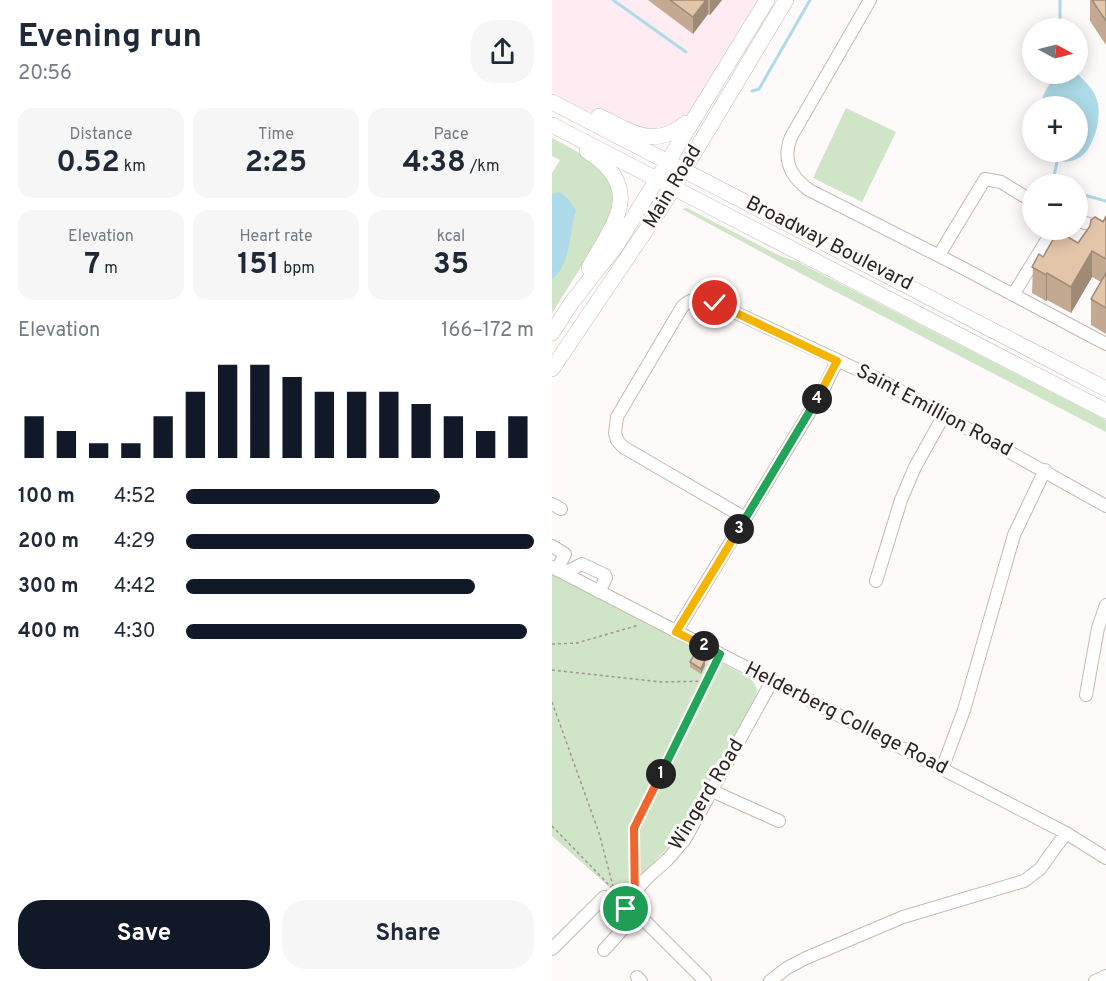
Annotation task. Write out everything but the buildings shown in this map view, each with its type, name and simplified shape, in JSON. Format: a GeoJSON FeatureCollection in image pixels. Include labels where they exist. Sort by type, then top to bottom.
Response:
{"type":"FeatureCollection","features":[{"type":"Feature","properties":{"kind":"main road","name":"Main Road"},"geometry":{"type":"LineString","coordinates":[[552,333],[572,302],[616,246],[766,0]]}},
{"type":"Feature","properties":{"kind":"main road","name":"Main Road"},"geometry":{"type":"LineString","coordinates":[[552,369],[638,245],[786,0]]}},
{"type":"Feature","properties":{"kind":"main road"},"geometry":{"type":"LineString","coordinates":[[552,96],[647,137],[662,137],[673,133],[696,115]]}},
{"type":"Feature","properties":{"kind":"main road","name":"Broadway Boulevard"},"geometry":{"type":"LineString","coordinates":[[552,102],[1106,388]]}},
{"type":"Feature","properties":{"kind":"main road","name":"Broadway Boulevard"},"geometry":{"type":"LineString","coordinates":[[552,125],[1106,411]]}},
{"type":"Feature","properties":{"kind":"main road"},"geometry":{"type":"LineString","coordinates":[[552,131],[608,166],[619,187],[621,197],[618,217],[572,302]]}},
{"type":"Feature","properties":{"kind":"street"},"geometry":{"type":"LineString","coordinates":[[870,0],[791,137],[787,158],[788,167],[797,180],[809,189],[1106,344]]}},
{"type":"Feature","properties":{"kind":"street"},"geometry":{"type":"LineString","coordinates":[[939,255],[985,179],[1001,182],[1022,195]]}},
{"type":"Feature","properties":{"kind":"street"},"geometry":{"type":"LineString","coordinates":[[1088,223],[1096,225],[1089,237]]}},
{"type":"Feature","properties":{"kind":"street"},"geometry":{"type":"LineString","coordinates":[[1012,295],[1050,240]]}},
{"type":"Feature","properties":{"kind":"street","name":"Saint Emillion Road"},"geometry":{"type":"LineString","coordinates":[[745,518],[624,447],[617,440],[615,433],[617,417],[626,401],[682,307],[692,299],[715,303],[884,382],[1106,506]]}},
{"type":"Feature","properties":{"kind":"street"},"geometry":{"type":"LineString","coordinates":[[676,632],[823,390],[837,361]]}},
{"type":"Feature","properties":{"kind":"street"},"geometry":{"type":"LineString","coordinates":[[876,581],[901,500],[915,467],[944,415]]}},
{"type":"Feature","properties":{"kind":"street"},"geometry":{"type":"LineString","coordinates":[[942,769],[964,710],[1014,535],[1045,470]]}},
{"type":"Feature","properties":{"kind":"street"},"geometry":{"type":"LineString","coordinates":[[552,546],[565,553],[558,570]]}},
{"type":"Feature","properties":{"kind":"street","name":"Helderberg College Road"},"geometry":{"type":"LineString","coordinates":[[558,570],[1066,833],[1106,858]]}},
{"type":"Feature","properties":{"kind":"street"},"geometry":{"type":"LineString","coordinates":[[1086,695],[1098,628],[1106,605]]}},
{"type":"Feature","properties":{"kind":"street","name":"Wingerd Road"},"geometry":{"type":"LineString","coordinates":[[635,893],[681,844],[772,681]]}},
{"type":"Feature","properties":{"kind":"street"},"geometry":{"type":"LineString","coordinates":[[712,791],[779,821]]}},
{"type":"Feature","properties":{"kind":"street"},"geometry":{"type":"LineString","coordinates":[[770,981],[787,968],[806,958],[903,917],[1024,880],[1040,869],[1066,833]]}},
{"type":"Feature","properties":{"kind":"street"},"geometry":{"type":"LineString","coordinates":[[604,950],[637,912],[635,893]]}},
{"type":"Feature","properties":{"kind":"street"},"geometry":{"type":"LineString","coordinates":[[552,949],[604,897],[609,897],[623,909],[637,912],[705,981]]}},
{"type":"Feature","properties":{"kind":"street"},"geometry":{"type":"LineString","coordinates":[[1095,981],[1106,976]]}},
{"type":"Feature","properties":{"kind":"path"},"geometry":{"type":"LineString","coordinates":[[552,644],[577,643],[653,620]]}},
{"type":"Feature","properties":{"kind":"path"},"geometry":{"type":"LineString","coordinates":[[635,893],[634,828],[720,654]]}},
{"type":"Feature","properties":{"kind":"path"},"geometry":{"type":"LineString","coordinates":[[552,670],[661,682],[707,681]]}},
{"type":"Feature","properties":{"kind":"path"},"geometry":{"type":"LineString","coordinates":[[552,702],[598,833],[613,888],[552,826]]}},
{"type":"Feature","properties":{"kind":"shaded area"},"geometry":{"type":"Polygon","coordinates":[[[552,0],[766,0],[690,121],[640,134],[552,95],[552,0]]]}},
{"type":"Feature","properties":{"kind":"green space"},"geometry":{"type":"Polygon","coordinates":[[[846,108],[896,132],[862,202],[813,178],[846,108]]]}},
{"type":"Feature","properties":{"kind":"green space"},"geometry":{"type":"Polygon","coordinates":[[[552,138],[580,153],[602,171],[609,181],[613,194],[613,209],[607,226],[552,313],[552,173],[560,160],[552,156],[552,138]]]}},
{"type":"Feature","properties":{"kind":"green space"},"geometry":{"type":"Polygon","coordinates":[[[687,208],[780,256],[798,262],[1106,420],[1106,432],[813,280],[682,209],[687,208]]]}},
{"type":"Feature","properties":{"kind":"green space"},"geometry":{"type":"Polygon","coordinates":[[[552,568],[751,679],[757,689],[756,697],[677,838],[629,889],[624,900],[552,836],[552,568]]]}},
{"type":"Feature","properties":{"kind":"water"},"geometry":{"type":"Polygon","coordinates":[[[1050,84],[1087,84],[1091,89],[1097,101],[1099,115],[1088,149],[1088,96],[1044,96],[1050,84]]]}},
{"type":"Feature","properties":{"kind":"water"},"geometry":{"type":"Polygon","coordinates":[[[560,192],[576,210],[566,257],[552,280],[552,194],[560,192]]]}},
{"type":"Feature","properties":{"kind":"waterway"},"geometry":{"type":"LineString","coordinates":[[613,0],[686,52]]}},
{"type":"Feature","properties":{"kind":"waterway"},"geometry":{"type":"LineString","coordinates":[[752,91],[759,89],[810,0]]}},
{"type":"Feature","properties":{"kind":"waterway"},"geometry":{"type":"LineString","coordinates":[[1060,0],[1060,18]]}},
{"type":"Feature","properties":{"kind":"waterway"},"geometry":{"type":"LineString","coordinates":[[1054,174],[1057,162]]}},
{"type":"Feature","properties":{"kind":"waterway"},"geometry":{"type":"LineString","coordinates":[[1088,196],[1106,201]]}},
{"type":"Feature","properties":{"kind":"route"},"geometry":{"type":"LineString","coordinates":[[626,909],[635,909],[634,828],[720,654],[676,632],[823,390],[837,361],[715,303]]}}]}
